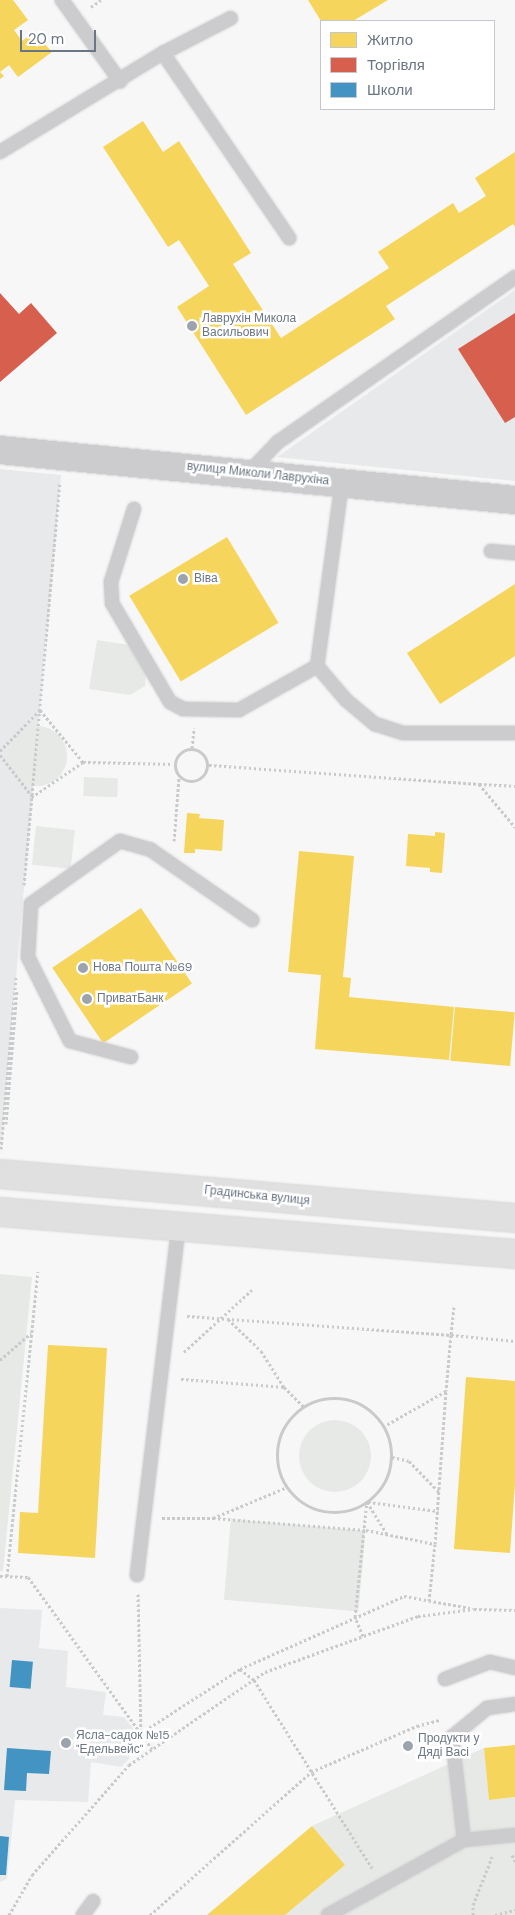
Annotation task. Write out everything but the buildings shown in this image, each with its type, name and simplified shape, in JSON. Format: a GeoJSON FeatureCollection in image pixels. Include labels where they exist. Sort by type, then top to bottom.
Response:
{"type":"FeatureCollection","features":[{"type":"Feature","properties":{"kind":"street","name":"вулиця Миколи Лаврухіна"},"geometry":{"type":"LineString","coordinates":[[0,450],[249,472],[515,500]]}},
{"type":"Feature","properties":{"kind":"street","name":"Градинська вулиця"},"geometry":{"type":"LineString","coordinates":[[0,1174],[515,1218]]}},
{"type":"Feature","properties":{"kind":"street"},"geometry":{"type":"LineString","coordinates":[[0,1212],[179,1225],[515,1254]]}},
{"type":"Feature","properties":{"kind":"lane"},"geometry":{"type":"LineString","coordinates":[[62,0],[120,81]]}},
{"type":"Feature","properties":{"kind":"lane"},"geometry":{"type":"LineString","coordinates":[[0,152],[120,81],[163,53],[231,18]]}},
{"type":"Feature","properties":{"kind":"lane"},"geometry":{"type":"LineString","coordinates":[[163,53],[289,238]]}},
{"type":"Feature","properties":{"kind":"lane"},"geometry":{"type":"LineString","coordinates":[[249,472],[278,442],[515,277]]}},
{"type":"Feature","properties":{"kind":"lane"},"geometry":{"type":"LineString","coordinates":[[342,482],[317,666],[346,700],[375,724],[403,733],[515,733]]}},
{"type":"Feature","properties":{"kind":"lane"},"geometry":{"type":"LineString","coordinates":[[134,509],[111,582],[112,603],[170,702],[184,709],[239,710],[317,666]]}},
{"type":"Feature","properties":{"kind":"lane"},"geometry":{"type":"LineString","coordinates":[[491,551],[515,552]]}},
{"type":"Feature","properties":{"kind":"lane"},"geometry":{"type":"LineString","coordinates":[[131,1057],[70,1041],[28,957],[30,904],[120,841],[151,850],[252,920]]}},
{"type":"Feature","properties":{"kind":"lane"},"geometry":{"type":"LineString","coordinates":[[137,1575],[159,1378],[179,1225]]}},
{"type":"Feature","properties":{"kind":"lane"},"geometry":{"type":"LineString","coordinates":[[445,1679],[490,1662],[515,1668]]}},
{"type":"Feature","properties":{"kind":"lane"},"geometry":{"type":"LineString","coordinates":[[464,1840],[452,1737],[487,1708],[515,1704]]}},
{"type":"Feature","properties":{"kind":"lane"},"geometry":{"type":"LineString","coordinates":[[328,1915],[464,1840],[515,1835]]}},
{"type":"Feature","properties":{"kind":"lane"},"geometry":{"type":"LineString","coordinates":[[83,1915],[93,1902]]}},
{"type":"Feature","properties":{"kind":"path"},"geometry":{"type":"LineString","coordinates":[[24,893],[61,475]]}},
{"type":"Feature","properties":{"kind":"path"},"geometry":{"type":"LineString","coordinates":[[32,796],[0,753],[40,710]]}},
{"type":"Feature","properties":{"kind":"path"},"geometry":{"type":"LineString","coordinates":[[173,764],[180,753],[192,748],[202,753],[209,765],[206,775],[191,782],[179,777]]}},
{"type":"Feature","properties":{"kind":"path"},"geometry":{"type":"LineString","coordinates":[[83,762],[173,764]]}},
{"type":"Feature","properties":{"kind":"path"},"geometry":{"type":"LineString","coordinates":[[172,864],[179,777],[173,764]]}},
{"type":"Feature","properties":{"kind":"path"},"geometry":{"type":"LineString","coordinates":[[209,765],[515,786]]}},
{"type":"Feature","properties":{"kind":"path"},"geometry":{"type":"LineString","coordinates":[[479,784],[515,828]]}},
{"type":"Feature","properties":{"kind":"path"},"geometry":{"type":"LineString","coordinates":[[510,821],[515,818]]}},
{"type":"Feature","properties":{"kind":"path"},"geometry":{"type":"LineString","coordinates":[[0,1156],[17,970]]}},
{"type":"Feature","properties":{"kind":"path"},"geometry":{"type":"LineString","coordinates":[[7,1576],[38,1272]]}},
{"type":"Feature","properties":{"kind":"path"},"geometry":{"type":"LineString","coordinates":[[159,1378],[218,1318],[252,1290]]}},
{"type":"Feature","properties":{"kind":"path"},"geometry":{"type":"LineString","coordinates":[[429,1601],[454,1307]]}},
{"type":"Feature","properties":{"kind":"path"},"geometry":{"type":"LineString","coordinates":[[167,1314],[515,1341]]}},
{"type":"Feature","properties":{"kind":"path"},"geometry":{"type":"LineString","coordinates":[[228,1319],[261,1351],[284,1387],[304,1407]]}},
{"type":"Feature","properties":{"kind":"path"},"geometry":{"type":"LineString","coordinates":[[0,1360],[32,1332]]}},
{"type":"Feature","properties":{"kind":"path"},"geometry":{"type":"LineString","coordinates":[[159,1378],[284,1387]]}},
{"type":"Feature","properties":{"kind":"path"},"geometry":{"type":"LineString","coordinates":[[383,1427],[446,1391]]}},
{"type":"Feature","properties":{"kind":"path"},"geometry":{"type":"LineString","coordinates":[[335,1397],[357,1402],[376,1415],[383,1427],[388,1435],[392,1458],[386,1480],[367,1502],[352,1510],[332,1513],[311,1509],[294,1497],[287,1487],[276,1459],[280,1436],[292,1415],[311,1402],[335,1397]]}},
{"type":"Feature","properties":{"kind":"path"},"geometry":{"type":"LineString","coordinates":[[392,1458],[409,1461],[439,1492]]}},
{"type":"Feature","properties":{"kind":"path"},"geometry":{"type":"LineString","coordinates":[[213,1518],[287,1487]]}},
{"type":"Feature","properties":{"kind":"path"},"geometry":{"type":"LineString","coordinates":[[367,1502],[438,1510]]}},
{"type":"Feature","properties":{"kind":"path"},"geometry":{"type":"LineString","coordinates":[[363,1636],[355,1617],[366,1530],[367,1502]]}},
{"type":"Feature","properties":{"kind":"path"},"geometry":{"type":"LineString","coordinates":[[367,1502],[387,1534]]}},
{"type":"Feature","properties":{"kind":"path"},"geometry":{"type":"LineString","coordinates":[[144,1518],[213,1518],[366,1530],[435,1544]]}},
{"type":"Feature","properties":{"kind":"path"},"geometry":{"type":"LineString","coordinates":[[137,1575],[141,1733]]}},
{"type":"Feature","properties":{"kind":"path"},"geometry":{"type":"LineString","coordinates":[[0,1576],[28,1577],[152,1749]]}},
{"type":"Feature","properties":{"kind":"path"},"geometry":{"type":"LineString","coordinates":[[141,1733],[240,1670],[404,1596],[474,1609]]}},
{"type":"Feature","properties":{"kind":"path"},"geometry":{"type":"LineString","coordinates":[[9,1915],[32,1875],[129,1765],[265,1672],[418,1616],[474,1609],[515,1610]]}},
{"type":"Feature","properties":{"kind":"path"},"geometry":{"type":"LineString","coordinates":[[240,1670],[254,1680],[382,1884]]}},
{"type":"Feature","properties":{"kind":"path"},"geometry":{"type":"LineString","coordinates":[[150,1915],[312,1772],[416,1726],[443,1719]]}},
{"type":"Feature","properties":{"kind":"path"},"geometry":{"type":"LineString","coordinates":[[473,1915],[473,1905],[501,1836]]}},
{"type":"Feature","properties":{"kind":"path"},"geometry":{"type":"LineString","coordinates":[[495,1915],[515,1910]]}},
{"type":"Feature","properties":{"kind":"shaded area"},"geometry":{"type":"Polygon","coordinates":[[[515,290],[515,481],[277,457],[515,290]]]}},
{"type":"Feature","properties":{"kind":"shaded area"},"geometry":{"type":"Polygon","coordinates":[[[0,469],[61,475],[0,1156],[0,469]]]}},
{"type":"Feature","properties":{"kind":"shaded area"},"geometry":{"type":"Polygon","coordinates":[[[97,640],[135,646],[146,668],[145,686],[130,695],[89,689],[97,640]]]}},
{"type":"Feature","properties":{"kind":"shaded area"},"geometry":{"type":"Polygon","coordinates":[[[37,726],[53,731],[58,735],[62,740],[67,756],[62,772],[58,777],[53,781],[37,786],[21,781],[16,777],[12,772],[7,756],[12,740],[16,735],[21,731],[37,726]]]}},
{"type":"Feature","properties":{"kind":"shaded area"},"geometry":{"type":"Polygon","coordinates":[[[84,777],[118,778],[117,797],[83,796],[84,777]]]}},
{"type":"Feature","properties":{"kind":"shaded area"},"geometry":{"type":"Polygon","coordinates":[[[36,826],[75,830],[71,869],[32,865],[36,826]]]}},
{"type":"Feature","properties":{"kind":"shaded area"},"geometry":{"type":"Polygon","coordinates":[[[0,1274],[32,1277],[3,1571],[0,1571],[0,1274]]]}},
{"type":"Feature","properties":{"kind":"shaded area"},"geometry":{"type":"Polygon","coordinates":[[[335,1420],[355,1426],[365,1436],[371,1456],[365,1476],[355,1486],[335,1492],[315,1486],[305,1476],[299,1456],[305,1436],[315,1426],[335,1420]]]}},
{"type":"Feature","properties":{"kind":"shaded area"},"geometry":{"type":"Polygon","coordinates":[[[231,1519],[365,1531],[358,1611],[224,1600],[231,1519]]]}},
{"type":"Feature","properties":{"kind":"shaded area","name":"Ясла-садок №15 \"Едельвейс\""},"geometry":{"type":"Polygon","coordinates":[[[0,1608],[42,1610],[39,1648],[68,1651],[66,1687],[106,1692],[103,1715],[124,1717],[133,1728],[129,1759],[121,1767],[91,1762],[88,1802],[15,1800],[7,1879],[0,1882],[0,1608]]]}},
{"type":"Feature","properties":{"kind":"shaded area"},"geometry":{"type":"Polygon","coordinates":[[[484,1748],[489,1800],[515,1797],[515,1915],[285,1915],[345,1865],[312,1826],[484,1748]]]}},
{"type":"Feature","properties":{"kind":"place","name":"Лаврухін Микола Васильович"},"geometry":{"type":"Point","coordinates":[192,326]}},
{"type":"Feature","properties":{"kind":"place","name":"Віва"},"geometry":{"type":"Point","coordinates":[183,579]}},
{"type":"Feature","properties":{"kind":"place","name":"Нова Пошта №69"},"geometry":{"type":"Point","coordinates":[83,968]}},
{"type":"Feature","properties":{"kind":"place","name":"ПриватБанк"},"geometry":{"type":"Point","coordinates":[87,999]}},
{"type":"Feature","properties":{"kind":"place","name":"Ясла-садок №15 \"Едельвейс\""},"geometry":{"type":"Point","coordinates":[66,1743]}},
{"type":"Feature","properties":{"kind":"place","name":"Продукти у Дяді Васі"},"geometry":{"type":"Point","coordinates":[408,1746]}}]}
